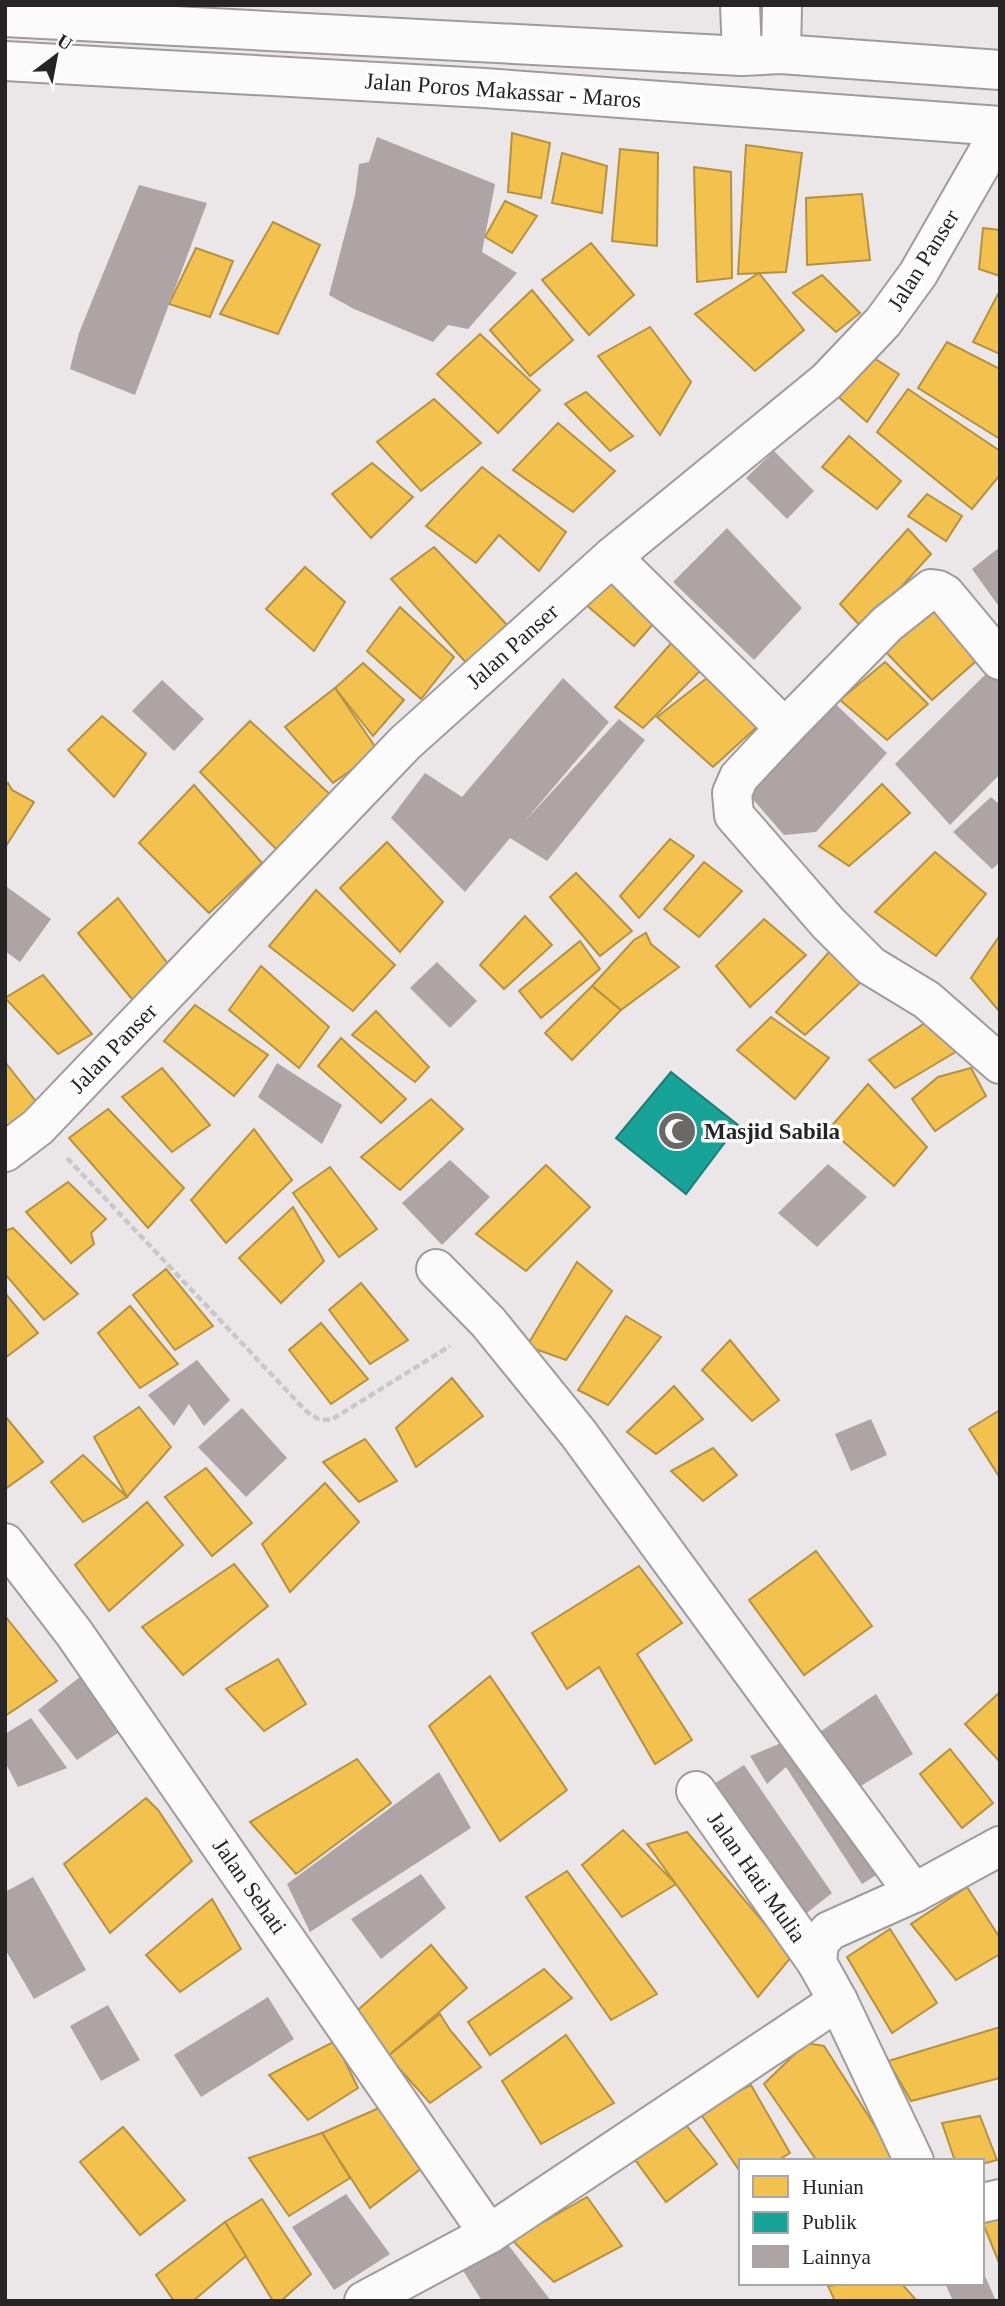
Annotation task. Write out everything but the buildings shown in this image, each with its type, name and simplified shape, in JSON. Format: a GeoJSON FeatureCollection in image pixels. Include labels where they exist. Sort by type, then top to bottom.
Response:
{"type":"FeatureCollection","features":[{"type":"Feature","properties":{"kind":"main road"},"geometry":{"type":"LineString","coordinates":[[740,5],[742,56]]}},
{"type":"Feature","properties":{"kind":"main road"},"geometry":{"type":"LineString","coordinates":[[780,54],[782,5]]}},
{"type":"Feature","properties":{"kind":"main road","name":"Jalan Poros Makassar - Maros"},"geometry":{"type":"LineString","coordinates":[[5,17],[742,56],[780,54],[1000,70]]}},
{"type":"Feature","properties":{"kind":"main road","name":"Jalan Poros Makassar - Maros"},"geometry":{"type":"LineString","coordinates":[[5,61],[498,89],[1000,125]]}},
{"type":"Feature","properties":{"kind":"main road","name":"Jalan Panser"},"geometry":{"type":"LineString","coordinates":[[5,1152],[38,1127],[405,743],[612,557],[827,381],[883,322],[918,274],[1000,131]]}},
{"type":"Feature","properties":{"kind":"main road"},"geometry":{"type":"LineString","coordinates":[[612,557],[785,728]]}},
{"type":"Feature","properties":{"kind":"main road"},"geometry":{"type":"LineString","coordinates":[[1000,660],[945,594],[931,589],[887,624],[785,728],[739,777],[732,793],[734,815],[828,923],[871,967],[927,1000],[1000,1064]]}},
{"type":"Feature","properties":{"kind":"main road"},"geometry":{"type":"LineString","coordinates":[[436,1269],[488,1322],[578,1433],[914,1893]]}},
{"type":"Feature","properties":{"kind":"main road","name":"Jalan Sehati"},"geometry":{"type":"LineString","coordinates":[[5,1543],[74,1633],[489,2234]]}},
{"type":"Feature","properties":{"kind":"main road","name":"Jalan Hati Mulia"},"geometry":{"type":"LineString","coordinates":[[696,1791],[817,1963],[838,2001],[913,2159]]}},
{"type":"Feature","properties":{"kind":"main road"},"geometry":{"type":"LineString","coordinates":[[817,1963],[819,1942],[829,1931],[914,1893],[1000,1846]]}},
{"type":"Feature","properties":{"kind":"main road"},"geometry":{"type":"LineString","coordinates":[[364,2301],[489,2234],[838,2001]]}},
{"type":"Feature","properties":{"kind":"path"},"geometry":{"type":"LineString","coordinates":[[38,1127],[306,1411],[318,1419],[331,1420],[488,1322]]}},
{"type":"Feature","properties":{"kind":"place","name":"Masjid Sabila"},"geometry":{"type":"Point","coordinates":[677,1131]}}]}
